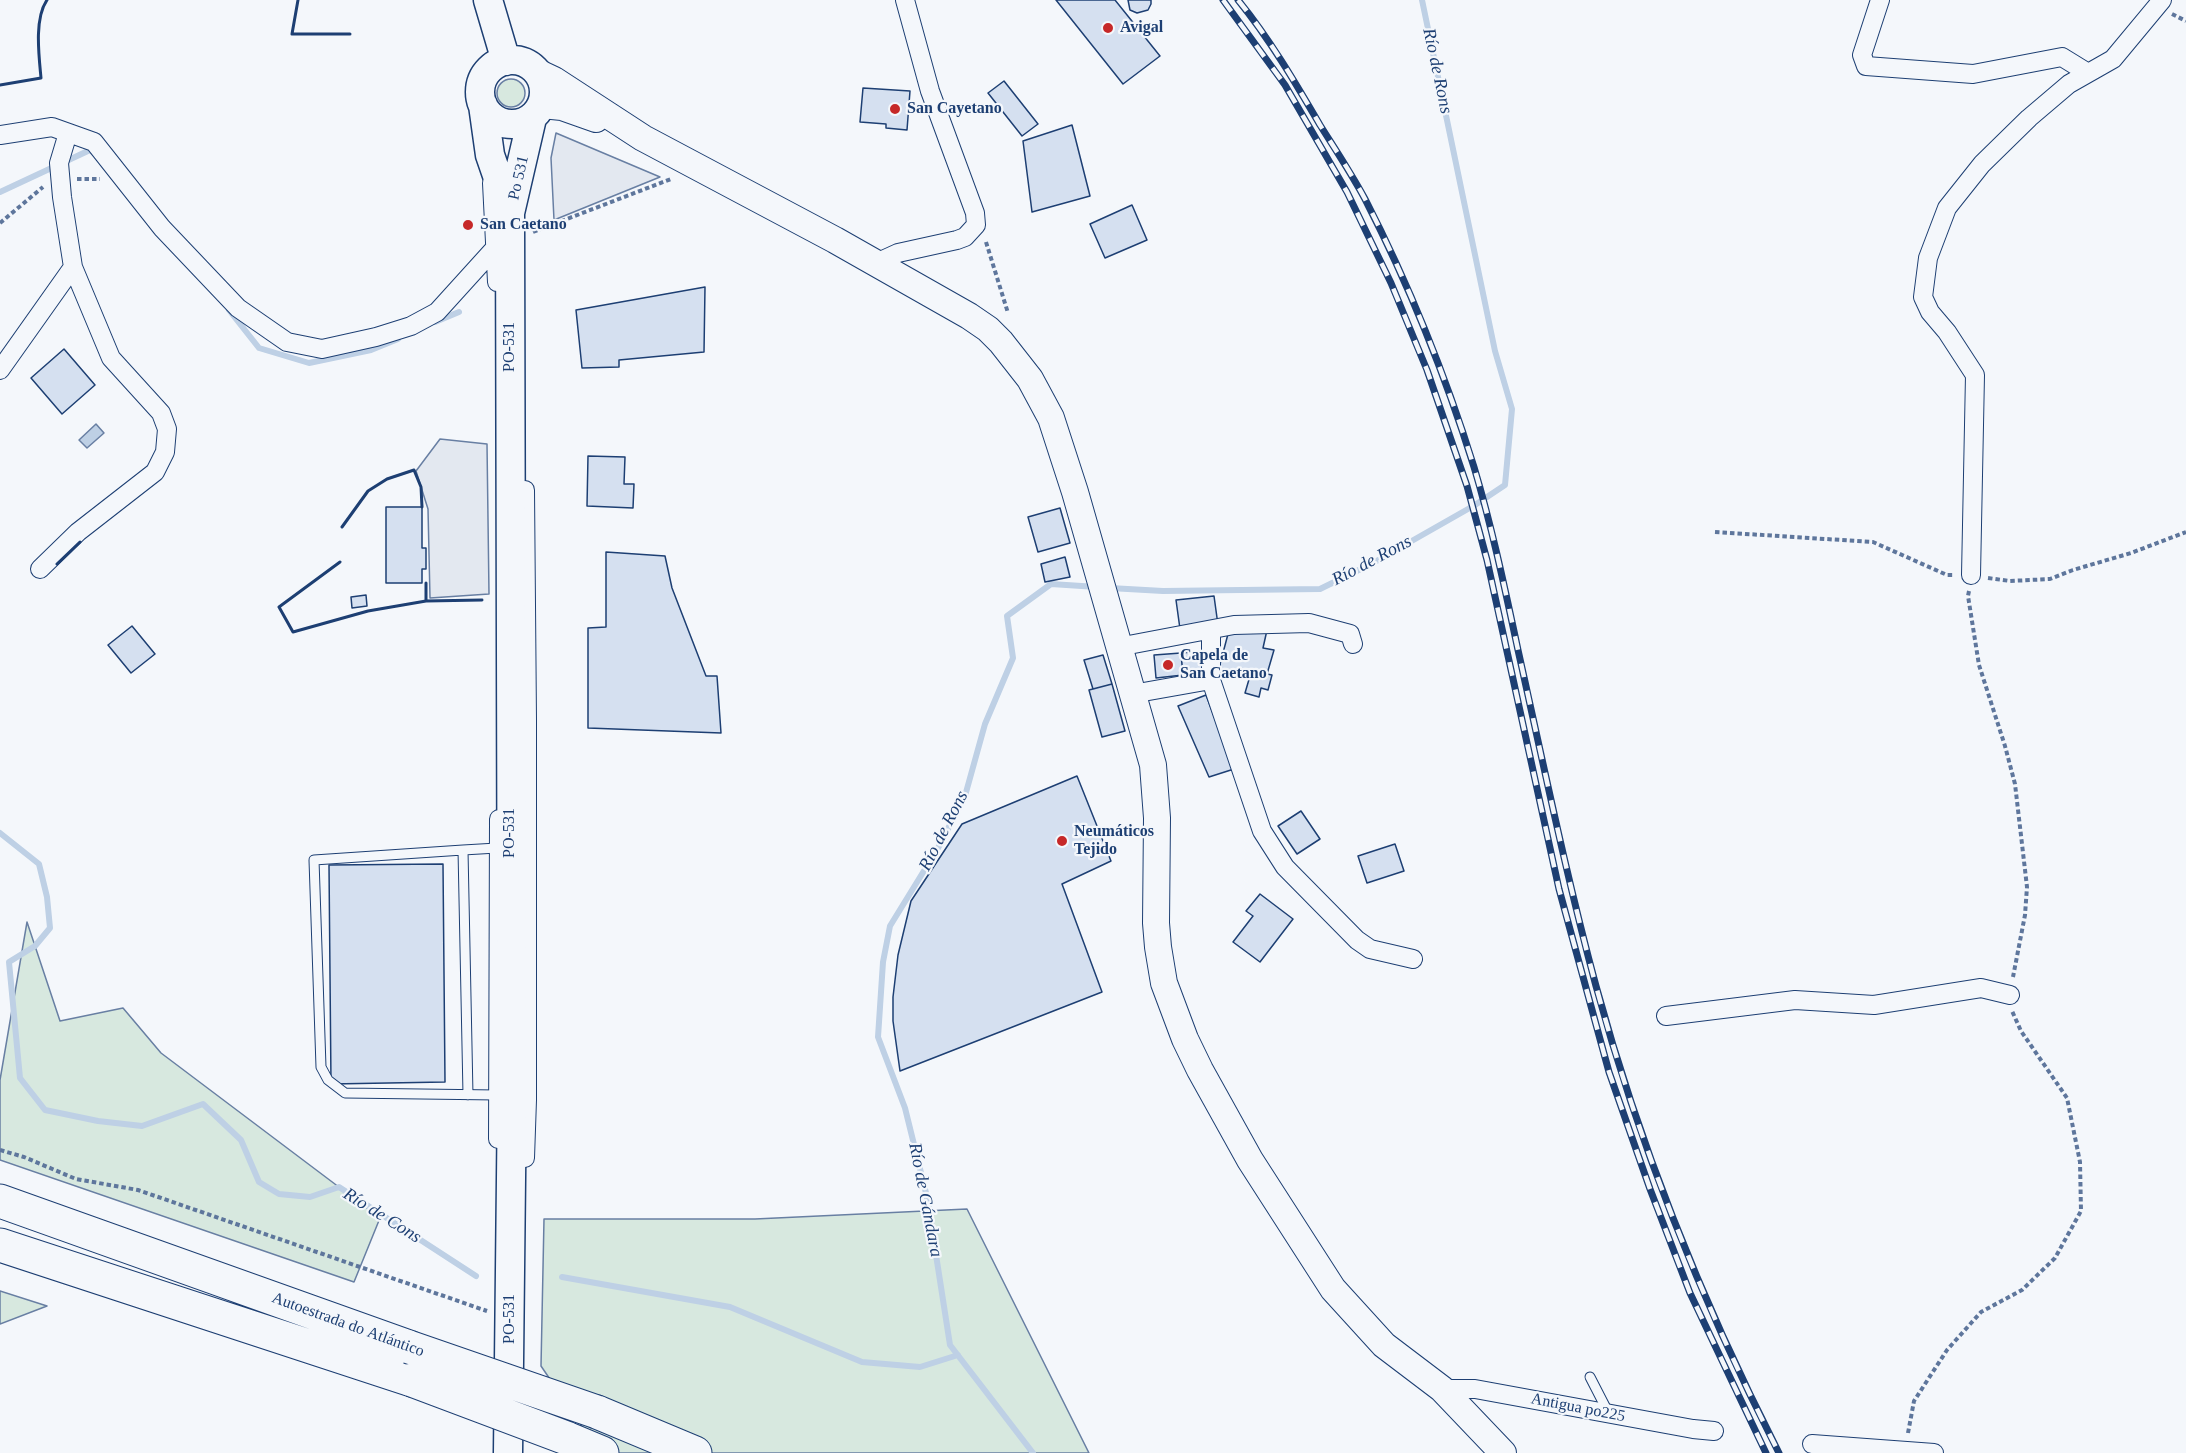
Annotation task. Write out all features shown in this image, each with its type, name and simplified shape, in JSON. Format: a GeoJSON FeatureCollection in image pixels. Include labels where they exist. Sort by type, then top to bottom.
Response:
{"type":"FeatureCollection","features":[{"type":"Feature","properties":{"kind":"highway","name":"Autoestrada do Atlántico"},"geometry":{"type":"LineString","coordinates":[[0,1201],[597,1412],[695,1453]]}},
{"type":"Feature","properties":{"kind":"highway","name":"Autoestrada do Atlántico"},"geometry":{"type":"LineString","coordinates":[[0,1245],[412,1380],[602,1453]]}},
{"type":"Feature","properties":{"kind":"main road"},"geometry":{"type":"LineString","coordinates":[[488,0],[506,61]]}},
{"type":"Feature","properties":{"kind":"main road"},"geometry":{"type":"LineString","coordinates":[[633,133],[562,107],[537,111],[515,124],[504,123],[489,115],[483,105],[480,92],[483,79],[491,68],[506,61],[523,63],[554,80],[633,133],[876,263],[969,316],[988,329],[1026,373],[1051,418],[1075,492],[1118,647],[1146,737],[1156,788],[1158,869],[1156,923],[1160,960],[1164,983],[1185,1039],[1250,1160],[1333,1289],[1384,1345],[1442,1389],[1503,1453]]}},
{"type":"Feature","properties":{"kind":"main road"},"geometry":{"type":"LineString","coordinates":[[537,72],[544,91],[537,111]]}},
{"type":"Feature","properties":{"kind":"main road","name":"PO-531"},"geometry":{"type":"LineString","coordinates":[[483,105],[490,155]]}},
{"type":"Feature","properties":{"kind":"main road","name":"Po 531"},"geometry":{"type":"LineString","coordinates":[[517,224],[525,149],[537,111]]}},
{"type":"Feature","properties":{"kind":"main road","name":"Po 531"},"geometry":{"type":"LineString","coordinates":[[490,155],[517,224]]}},
{"type":"Feature","properties":{"kind":"main road","name":"PO-531"},"geometry":{"type":"LineString","coordinates":[[506,1443],[512,1087],[517,224]]}},
{"type":"Feature","properties":{"kind":"street"},"geometry":{"type":"LineString","coordinates":[[876,263],[898,253],[965,237],[976,225],[975,213],[930,91],[905,0]]}},
{"type":"Feature","properties":{"kind":"street"},"geometry":{"type":"LineString","coordinates":[[1880,0],[1862,55],[1866,66],[1973,74],[2062,57],[2088,73]]}},
{"type":"Feature","properties":{"kind":"street"},"geometry":{"type":"LineString","coordinates":[[1971,575],[1975,375],[1947,332],[1930,312],[1923,297],[1928,258],[1947,208],[1982,164],[2029,118],[2069,84],[2113,58],[2162,0]]}},
{"type":"Feature","properties":{"kind":"street"},"geometry":{"type":"LineString","coordinates":[[0,135],[52,127],[94,142],[162,228],[223,293],[238,308],[287,342],[322,349],[376,338],[411,326],[437,312],[495,248]]}},
{"type":"Feature","properties":{"kind":"street"},"geometry":{"type":"LineString","coordinates":[[40,569],[78,532],[155,472],[165,452],[167,429],[161,413],[111,358],[73,267],[59,163],[68,133]]}},
{"type":"Feature","properties":{"kind":"street","name":"PO-531"},"geometry":{"type":"LineString","coordinates":[[490,155],[495,248],[502,734],[497,848],[497,1095],[509,1329]]}},
{"type":"Feature","properties":{"kind":"street"},"geometry":{"type":"LineString","coordinates":[[0,370],[73,267]]}},
{"type":"Feature","properties":{"kind":"street"},"geometry":{"type":"LineString","coordinates":[[1118,647],[1234,625],[1309,623],[1350,634],[1353,644]]}},
{"type":"Feature","properties":{"kind":"street"},"geometry":{"type":"LineString","coordinates":[[1210,630],[1211,680],[1262,831],[1285,867],[1357,940],[1370,949],[1413,959]]}},
{"type":"Feature","properties":{"kind":"street"},"geometry":{"type":"LineString","coordinates":[[1132,694],[1211,680]]}},
{"type":"Feature","properties":{"kind":"street"},"geometry":{"type":"LineString","coordinates":[[1666,1016],[1795,1000],[1874,1005],[1981,988],[2010,995]]}},
{"type":"Feature","properties":{"kind":"street","name":"Antigua po225"},"geometry":{"type":"LineString","coordinates":[[1442,1389],[1475,1389],[1714,1431]]}},
{"type":"Feature","properties":{"kind":"street"},"geometry":{"type":"LineString","coordinates":[[1812,1443],[1934,1453]]}},
{"type":"Feature","properties":{"kind":"lane"},"geometry":{"type":"LineString","coordinates":[[497,848],[314,860],[321,1067],[328,1080],[345,1093],[497,1095]]}},
{"type":"Feature","properties":{"kind":"lane"},"geometry":{"type":"LineString","coordinates":[[464,850],[468,1095]]}},
{"type":"Feature","properties":{"kind":"lane"},"geometry":{"type":"LineString","coordinates":[[1590,1377],[1609,1414]]}},
{"type":"Feature","properties":{"kind":"path"},"geometry":{"type":"LineString","coordinates":[[517,224],[699,168]]}},
{"type":"Feature","properties":{"kind":"path"},"geometry":{"type":"LineString","coordinates":[[975,213],[1008,313]]}},
{"type":"Feature","properties":{"kind":"path"},"geometry":{"type":"LineString","coordinates":[[1715,532],[1873,542],[1947,575],[1971,575],[2010,581],[2050,579],[2131,553],[2186,532]]}},
{"type":"Feature","properties":{"kind":"path"},"geometry":{"type":"LineString","coordinates":[[1904,1451],[1914,1401],[1947,1350],[1981,1311],[2022,1290],[2055,1258],[2081,1211],[2080,1162],[2067,1098],[2021,1031],[2012,1013],[2010,995],[2025,915],[2027,887],[2015,784],[1979,665],[1968,596],[1971,575]]}},
{"type":"Feature","properties":{"kind":"path"},"geometry":{"type":"LineString","coordinates":[[0,1150],[24,1157],[76,1179],[138,1190],[509,1329]]}},
{"type":"Feature","properties":{"kind":"shaded area"},"geometry":{"type":"Polygon","coordinates":[[[511,79],[521,83],[525,93],[521,103],[511,107],[501,103],[497,93],[501,83],[511,79]]]}},
{"type":"Feature","properties":{"kind":"shaded area"},"geometry":{"type":"Polygon","coordinates":[[[556,133],[660,177],[554,220],[551,158],[556,133]]]}},
{"type":"Feature","properties":{"kind":"shaded area"},"geometry":{"type":"Polygon","coordinates":[[[440,439],[487,444],[489,594],[430,598],[428,509],[416,471],[440,439]]]}},
{"type":"Feature","properties":{"kind":"shaded area"},"geometry":{"type":"Polygon","coordinates":[[[27,922],[60,1021],[123,1008],[161,1053],[380,1218],[354,1282],[0,1160],[0,1080],[27,922]]]}},
{"type":"Feature","properties":{"kind":"shaded area"},"geometry":{"type":"Polygon","coordinates":[[[967,1209],[1089,1453],[600,1453],[541,1366],[544,1219],[755,1219],[967,1209]]]}},
{"type":"Feature","properties":{"kind":"shaded area"},"geometry":{"type":"Polygon","coordinates":[[[0,1291],[47,1306],[0,1324],[0,1291]]]}},
{"type":"Feature","properties":{"kind":"water"},"geometry":{"type":"Polygon","coordinates":[[[96,424],[104,433],[87,448],[79,440],[96,424]]]}},
{"type":"Feature","properties":{"kind":"building","name":"Avigal"},"geometry":{"type":"Polygon","coordinates":[[[1056,0],[1115,0],[1160,56],[1123,84],[1056,0]]]}},
{"type":"Feature","properties":{"kind":"building"},"geometry":{"type":"Polygon","coordinates":[[[1128,0],[1151,0],[1151,4],[1148,10],[1137,13],[1130,10],[1128,0]]]}},
{"type":"Feature","properties":{"kind":"building"},"geometry":{"type":"Polygon","coordinates":[[[1004,81],[1038,124],[1022,136],[988,93],[1004,81]]]}},
{"type":"Feature","properties":{"kind":"building"},"geometry":{"type":"Polygon","coordinates":[[[863,88],[910,91],[907,130],[886,128],[886,124],[860,122],[863,88]]]}},
{"type":"Feature","properties":{"kind":"building"},"geometry":{"type":"Polygon","coordinates":[[[1072,125],[1090,196],[1032,212],[1023,141],[1072,125]]]}},
{"type":"Feature","properties":{"kind":"building"},"geometry":{"type":"Polygon","coordinates":[[[1132,205],[1147,240],[1105,258],[1090,224],[1132,205]]]}},
{"type":"Feature","properties":{"kind":"building"},"geometry":{"type":"Polygon","coordinates":[[[705,287],[704,352],[619,360],[619,367],[582,368],[576,310],[705,287]]]}},
{"type":"Feature","properties":{"kind":"building"},"geometry":{"type":"Polygon","coordinates":[[[64,349],[95,385],[62,414],[31,378],[64,349]]]}},
{"type":"Feature","properties":{"kind":"building"},"geometry":{"type":"Polygon","coordinates":[[[588,456],[625,457],[624,484],[634,484],[633,508],[587,506],[588,456]]]}},
{"type":"Feature","properties":{"kind":"building"},"geometry":{"type":"Polygon","coordinates":[[[386,507],[422,507],[422,548],[426,548],[426,569],[422,569],[422,583],[386,583],[386,507]]]}},
{"type":"Feature","properties":{"kind":"building"},"geometry":{"type":"Polygon","coordinates":[[[1060,508],[1070,543],[1038,552],[1028,517],[1060,508]]]}},
{"type":"Feature","properties":{"kind":"building"},"geometry":{"type":"Polygon","coordinates":[[[606,552],[665,556],[672,588],[706,676],[717,676],[721,733],[588,728],[588,628],[606,627],[606,552]]]}},
{"type":"Feature","properties":{"kind":"building"},"geometry":{"type":"Polygon","coordinates":[[[1065,557],[1070,577],[1045,582],[1041,564],[1065,557]]]}},
{"type":"Feature","properties":{"kind":"building"},"geometry":{"type":"Polygon","coordinates":[[[366,595],[367,606],[352,608],[351,597],[366,595]]]}},
{"type":"Feature","properties":{"kind":"building"},"geometry":{"type":"Polygon","coordinates":[[[1214,596],[1218,625],[1180,629],[1176,600],[1214,596]]]}},
{"type":"Feature","properties":{"kind":"building"},"geometry":{"type":"Polygon","coordinates":[[[132,626],[155,654],[131,673],[108,645],[132,626]]]}},
{"type":"Feature","properties":{"kind":"building"},"geometry":{"type":"Polygon","coordinates":[[[1267,630],[1263,648],[1274,650],[1267,674],[1272,675],[1268,690],[1261,688],[1259,697],[1245,693],[1250,676],[1219,668],[1228,634],[1267,630]]]}},
{"type":"Feature","properties":{"kind":"building"},"geometry":{"type":"Polygon","coordinates":[[[1204,651],[1206,678],[1183,677],[1181,653],[1204,651]]]}},
{"type":"Feature","properties":{"kind":"building","name":"Capela de San Caetano"},"geometry":{"type":"Polygon","coordinates":[[[1181,653],[1183,675],[1156,678],[1154,655],[1181,653]]]}},
{"type":"Feature","properties":{"kind":"building"},"geometry":{"type":"Polygon","coordinates":[[[1103,655],[1112,684],[1093,689],[1084,660],[1103,655]]]}},
{"type":"Feature","properties":{"kind":"building"},"geometry":{"type":"Polygon","coordinates":[[[1112,684],[1125,731],[1102,737],[1089,690],[1112,684]]]}},
{"type":"Feature","properties":{"kind":"building"},"geometry":{"type":"Polygon","coordinates":[[[1206,695],[1234,769],[1209,777],[1178,706],[1206,695]]]}},
{"type":"Feature","properties":{"kind":"building"},"geometry":{"type":"Polygon","coordinates":[[[1077,776],[1111,861],[1062,884],[1102,992],[900,1071],[893,1021],[893,997],[898,955],[911,901],[962,824],[1077,776]]]}},
{"type":"Feature","properties":{"kind":"building"},"geometry":{"type":"Polygon","coordinates":[[[1301,811],[1320,839],[1297,854],[1278,826],[1301,811]]]}},
{"type":"Feature","properties":{"kind":"building"},"geometry":{"type":"Polygon","coordinates":[[[1395,844],[1404,871],[1367,883],[1358,856],[1395,844]]]}},
{"type":"Feature","properties":{"kind":"building"},"geometry":{"type":"Polygon","coordinates":[[[443,864],[445,1082],[331,1084],[329,865],[443,864]]]}},
{"type":"Feature","properties":{"kind":"building"},"geometry":{"type":"Polygon","coordinates":[[[1260,894],[1293,919],[1260,962],[1233,942],[1253,916],[1246,911],[1260,894]]]}},
{"type":"Feature","properties":{"kind":"waterway","name":"Río de Rons"},"geometry":{"type":"LineString","coordinates":[[1110,588],[1163,591],[1320,589],[1373,563],[1475,505],[1505,485],[1512,409],[1495,351],[1422,0]]}},
{"type":"Feature","properties":{"kind":"waterway"},"geometry":{"type":"LineString","coordinates":[[0,192],[90,150],[96,155]]}},
{"type":"Feature","properties":{"kind":"waterway"},"geometry":{"type":"LineString","coordinates":[[229,310],[259,348],[309,363],[371,350],[398,339]]}},
{"type":"Feature","properties":{"kind":"waterway"},"geometry":{"type":"LineString","coordinates":[[435,322],[459,312]]}},
{"type":"Feature","properties":{"kind":"waterway","name":"Río de Gándara"},"geometry":{"type":"LineString","coordinates":[[1033,1453],[950,1345],[927,1197],[905,1108],[878,1037],[883,962],[890,926],[938,848],[965,796],[985,724],[1013,658],[1007,616],[1051,584],[1097,587]]}},
{"type":"Feature","properties":{"kind":"waterway","name":"Río de Cons"},"geometry":{"type":"LineString","coordinates":[[0,833],[39,864],[47,897],[50,928],[35,946],[9,962],[20,1078],[45,1110],[98,1121],[142,1126],[203,1104],[241,1140],[259,1182],[279,1194],[310,1197],[339,1187],[476,1276]]}},
{"type":"Feature","properties":{"kind":"waterway","name":"Río de Cons"},"geometry":{"type":"LineString","coordinates":[[562,1277],[730,1307],[862,1362],[920,1367],[958,1355]]}},
{"type":"Feature","properties":{"kind":"railway"},"geometry":{"type":"LineString","coordinates":[[1223,0],[1285,85],[1347,192],[1391,283],[1427,370],[1467,486],[1487,560],[1559,889],[1609,1072],[1690,1293],[1766,1453]]}},
{"type":"Feature","properties":{"kind":"railway"},"geometry":{"type":"LineString","coordinates":[[1238,0],[1281,61],[1365,199],[1397,264],[1438,364],[1463,432],[1487,512],[1555,818],[1613,1046],[1653,1166],[1699,1282],[1779,1453]]}},
{"type":"Feature","properties":{"kind":"wall"},"geometry":{"type":"LineString","coordinates":[[0,85],[41,78],[39,27],[40,17],[47,0]]}},
{"type":"Feature","properties":{"kind":"wall"},"geometry":{"type":"LineString","coordinates":[[298,0],[292,34],[350,34]]}},
{"type":"Feature","properties":{"kind":"wall"},"geometry":{"type":"LineString","coordinates":[[342,527],[368,491],[387,479],[414,470],[421,487],[422,507]]}},
{"type":"Feature","properties":{"kind":"wall"},"geometry":{"type":"LineString","coordinates":[[57,564],[80,542]]}},
{"type":"Feature","properties":{"kind":"wall"},"geometry":{"type":"LineString","coordinates":[[340,562],[279,607],[293,632],[368,611],[426,601],[482,600]]}},
{"type":"Feature","properties":{"kind":"wall"},"geometry":{"type":"LineString","coordinates":[[426,583],[426,601]]}},
{"type":"Feature","properties":{"kind":"place","name":"Avigal"},"geometry":{"type":"Point","coordinates":[1108,28]}},
{"type":"Feature","properties":{"kind":"place","name":"San Cayetano"},"geometry":{"type":"Point","coordinates":[895,109]}},
{"type":"Feature","properties":{"kind":"place","name":"San Caetano"},"geometry":{"type":"Point","coordinates":[468,225]}},
{"type":"Feature","properties":{"kind":"place","name":"Capela de San Caetano"},"geometry":{"type":"Point","coordinates":[1168,665]}},
{"type":"Feature","properties":{"kind":"place","name":"Neumáticos Tejido"},"geometry":{"type":"Point","coordinates":[1062,841]}}]}
